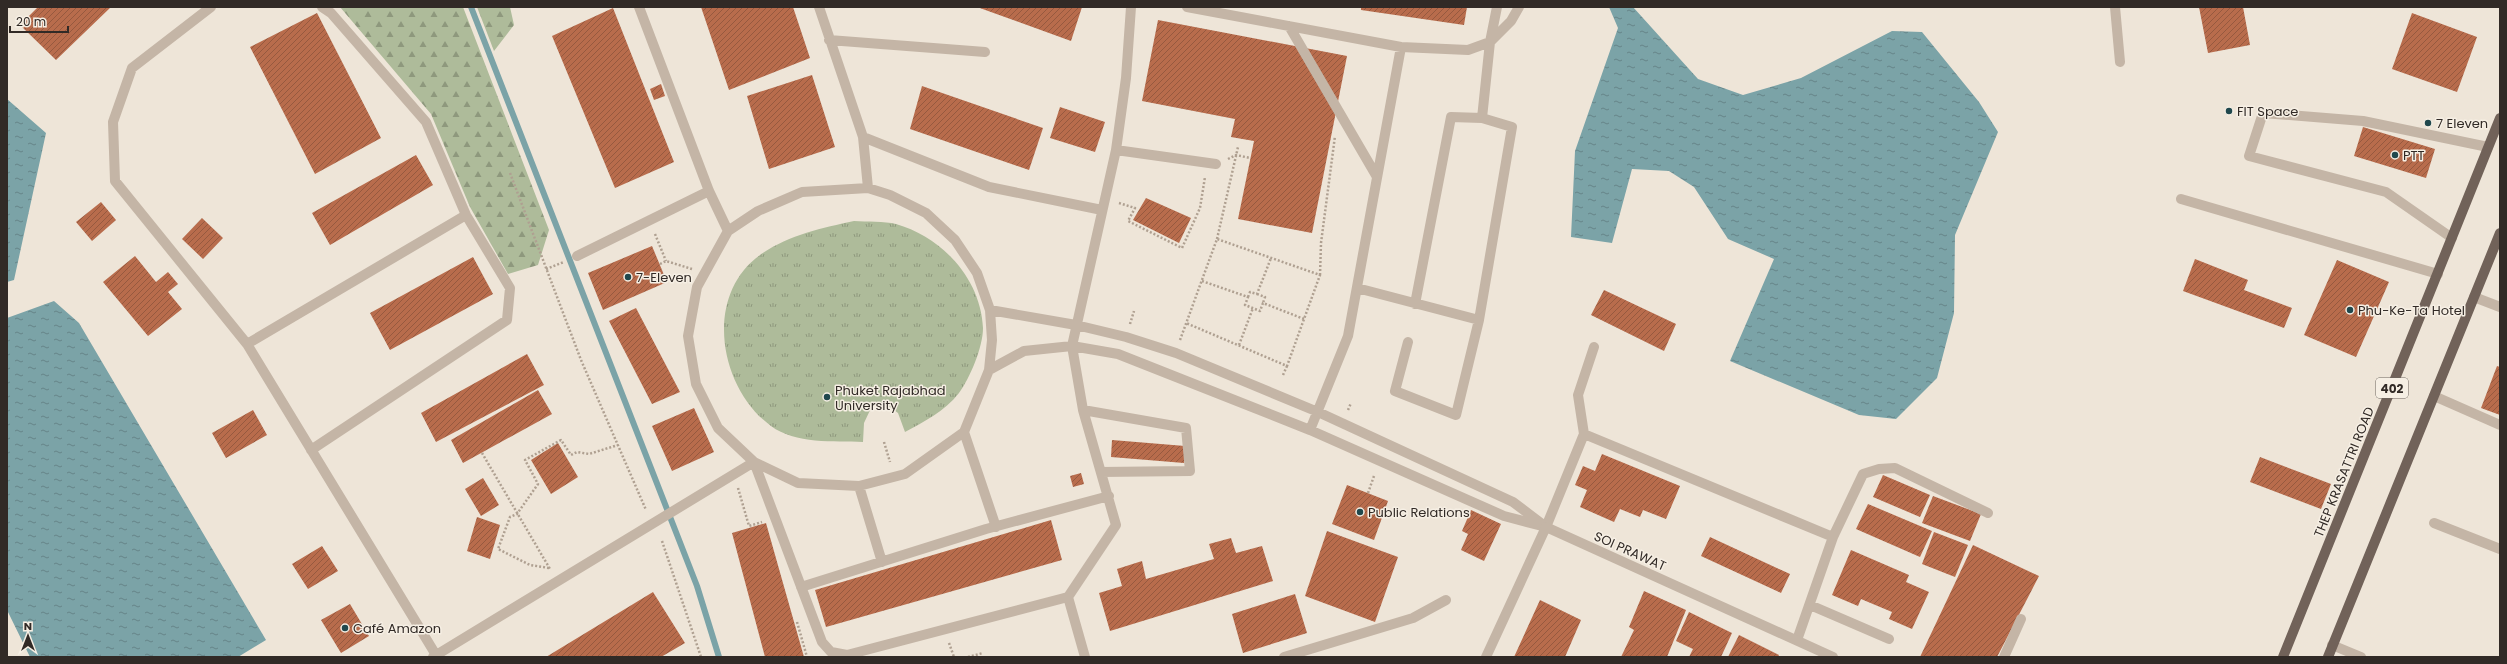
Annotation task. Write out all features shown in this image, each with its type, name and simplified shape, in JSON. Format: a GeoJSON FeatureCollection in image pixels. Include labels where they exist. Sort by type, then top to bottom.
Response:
{"type":"FeatureCollection","features":[{"type":"Feature","properties":{"kind":"main road","name":"THEP KRASATTRI ROAD"},"geometry":{"type":"LineString","coordinates":[[2283,657],[2500,118]]}},
{"type":"Feature","properties":{"kind":"main road"},"geometry":{"type":"LineString","coordinates":[[2328,657],[2500,233]]}},
{"type":"Feature","properties":{"kind":"street"},"geometry":{"type":"LineString","coordinates":[[211,7],[132,68],[113,122],[115,181],[247,344],[434,656],[754,462]]}},
{"type":"Feature","properties":{"kind":"street"},"geometry":{"type":"LineString","coordinates":[[311,450],[507,320],[510,288],[466,215],[426,122],[331,13],[322,7]]}},
{"type":"Feature","properties":{"kind":"street"},"geometry":{"type":"LineString","coordinates":[[639,7],[709,191],[728,231]]}},
{"type":"Feature","properties":{"kind":"street"},"geometry":{"type":"LineString","coordinates":[[819,7],[863,137],[868,188]]}},
{"type":"Feature","properties":{"kind":"street"},"geometry":{"type":"LineString","coordinates":[[754,462],[822,642],[831,652],[847,655],[1068,597],[1116,525],[1109,496],[1083,410],[1072,346],[1116,150],[1126,78],[1131,7]]}},
{"type":"Feature","properties":{"kind":"street"},"geometry":{"type":"LineString","coordinates":[[1186,7],[1401,47],[1468,50],[1490,42],[1511,21],[1519,7]]}},
{"type":"Feature","properties":{"kind":"street"},"geometry":{"type":"LineString","coordinates":[[1482,118],[1490,42],[1497,7]]}},
{"type":"Feature","properties":{"kind":"street"},"geometry":{"type":"LineString","coordinates":[[2115,7],[2120,62]]}},
{"type":"Feature","properties":{"kind":"street"},"geometry":{"type":"LineString","coordinates":[[1289,26],[1377,177]]}},
{"type":"Feature","properties":{"kind":"street"},"geometry":{"type":"LineString","coordinates":[[829,40],[985,52]]}},
{"type":"Feature","properties":{"kind":"street"},"geometry":{"type":"LineString","coordinates":[[1310,430],[1348,336],[1401,47]]}},
{"type":"Feature","properties":{"kind":"street"},"geometry":{"type":"LineString","coordinates":[[2452,238],[2386,192],[2249,156],[2263,113],[2363,121],[2488,147]]}},
{"type":"Feature","properties":{"kind":"street"},"geometry":{"type":"LineString","coordinates":[[1408,342],[1395,391],[1456,415],[1479,320],[1512,127],[1482,118],[1451,117],[1415,304]]}},
{"type":"Feature","properties":{"kind":"street"},"geometry":{"type":"LineString","coordinates":[[863,137],[989,187],[1102,210]]}},
{"type":"Feature","properties":{"kind":"street"},"geometry":{"type":"LineString","coordinates":[[1116,150],[1212,163]]}},
{"type":"Feature","properties":{"kind":"street"},"geometry":{"type":"LineString","coordinates":[[868,188],[890,195],[926,213],[955,240],[977,273],[990,310],[992,340],[989,370],[964,432],[905,474],[859,486],[798,483],[754,462],[718,428],[696,384],[688,336],[697,287],[728,231],[758,211],[802,192],[868,188]]}},
{"type":"Feature","properties":{"kind":"street"},"geometry":{"type":"LineString","coordinates":[[577,256],[709,191]]}},
{"type":"Feature","properties":{"kind":"street"},"geometry":{"type":"LineString","coordinates":[[2181,199],[2438,274]]}},
{"type":"Feature","properties":{"kind":"street"},"geometry":{"type":"LineString","coordinates":[[247,344],[466,215]]}},
{"type":"Feature","properties":{"kind":"street"},"geometry":{"type":"LineString","coordinates":[[1357,288],[1479,320]]}},
{"type":"Feature","properties":{"kind":"street"},"geometry":{"type":"LineString","coordinates":[[2474,297],[2500,307]]}},
{"type":"Feature","properties":{"kind":"street"},"geometry":{"type":"LineString","coordinates":[[990,310],[1076,324],[1126,337],[1176,353],[1318,412],[1513,502],[1546,527]]}},
{"type":"Feature","properties":{"kind":"street"},"geometry":{"type":"LineString","coordinates":[[989,370],[1024,351],[1072,346],[1118,354],[1310,430],[1504,516],[1546,527]]}},
{"type":"Feature","properties":{"kind":"street"},"geometry":{"type":"LineString","coordinates":[[1486,657],[1546,527],[1584,434],[1578,395],[1594,347]]}},
{"type":"Feature","properties":{"kind":"street"},"geometry":{"type":"LineString","coordinates":[[2434,396],[2500,425]]}},
{"type":"Feature","properties":{"kind":"street"},"geometry":{"type":"LineString","coordinates":[[1083,410],[1186,428],[1190,471],[1101,472]]}},
{"type":"Feature","properties":{"kind":"street"},"geometry":{"type":"LineString","coordinates":[[964,432],[996,526]]}},
{"type":"Feature","properties":{"kind":"street"},"geometry":{"type":"LineString","coordinates":[[1584,434],[1833,537]]}},
{"type":"Feature","properties":{"kind":"street"},"geometry":{"type":"LineString","coordinates":[[1797,640],[1833,537],[1863,474],[1879,469],[1894,468],[1988,513]]}},
{"type":"Feature","properties":{"kind":"street"},"geometry":{"type":"LineString","coordinates":[[859,486],[882,562]]}},
{"type":"Feature","properties":{"kind":"street"},"geometry":{"type":"LineString","coordinates":[[801,587],[996,526],[1109,496]]}},
{"type":"Feature","properties":{"kind":"street"},"geometry":{"type":"LineString","coordinates":[[2434,523],[2500,549]]}},
{"type":"Feature","properties":{"kind":"street","name":"SOI PRAWAT"},"geometry":{"type":"LineString","coordinates":[[1546,527],[1833,657]]}},
{"type":"Feature","properties":{"kind":"street"},"geometry":{"type":"LineString","coordinates":[[1068,597],[1086,657]]}},
{"type":"Feature","properties":{"kind":"street"},"geometry":{"type":"LineString","coordinates":[[1284,657],[1413,618],[1446,600]]}},
{"type":"Feature","properties":{"kind":"street"},"geometry":{"type":"LineString","coordinates":[[1810,605],[1889,639]]}},
{"type":"Feature","properties":{"kind":"street"},"geometry":{"type":"LineString","coordinates":[[2004,657],[2021,619]]}},
{"type":"Feature","properties":{"kind":"street"},"geometry":{"type":"LineString","coordinates":[[2332,646],[2360,657]]}},
{"type":"Feature","properties":{"kind":"path"},"geometry":{"type":"LineString","coordinates":[[1284,375],[1320,275],[1321,243],[1336,135]]}},
{"type":"Feature","properties":{"kind":"path"},"geometry":{"type":"LineString","coordinates":[[1176,353],[1217,239],[1238,147]]}},
{"type":"Feature","properties":{"kind":"path"},"geometry":{"type":"LineString","coordinates":[[1135,208],[1128,221],[1182,248],[1200,208],[1212,163],[1236,155],[1250,158]]}},
{"type":"Feature","properties":{"kind":"path"},"geometry":{"type":"LineString","coordinates":[[510,173],[581,360],[652,525]]}},
{"type":"Feature","properties":{"kind":"path"},"geometry":{"type":"LineString","coordinates":[[1119,203],[1139,210]]}},
{"type":"Feature","properties":{"kind":"path"},"geometry":{"type":"LineString","coordinates":[[650,221],[666,262]]}},
{"type":"Feature","properties":{"kind":"path"},"geometry":{"type":"LineString","coordinates":[[1217,239],[1320,275]]}},
{"type":"Feature","properties":{"kind":"path"},"geometry":{"type":"LineString","coordinates":[[1257,294],[1271,258]]}},
{"type":"Feature","properties":{"kind":"path"},"geometry":{"type":"LineString","coordinates":[[660,264],[666,262],[699,271]]}},
{"type":"Feature","properties":{"kind":"path"},"geometry":{"type":"LineString","coordinates":[[546,269],[557,265]]}},
{"type":"Feature","properties":{"kind":"path"},"geometry":{"type":"LineString","coordinates":[[1202,281],[1248,297]]}},
{"type":"Feature","properties":{"kind":"path"},"geometry":{"type":"LineString","coordinates":[[1250,292],[1257,294],[1265,297],[1260,311],[1245,305],[1250,292]]}},
{"type":"Feature","properties":{"kind":"path"},"geometry":{"type":"LineString","coordinates":[[1263,303],[1304,319]]}},
{"type":"Feature","properties":{"kind":"path"},"geometry":{"type":"LineString","coordinates":[[1239,345],[1253,308]]}},
{"type":"Feature","properties":{"kind":"path"},"geometry":{"type":"LineString","coordinates":[[1186,323],[1287,366]]}},
{"type":"Feature","properties":{"kind":"path"},"geometry":{"type":"LineString","coordinates":[[549,568],[530,565],[498,549],[510,518],[517,514],[538,484],[526,460],[561,440],[571,455],[577,452],[589,454],[618,445]]}},
{"type":"Feature","properties":{"kind":"path"},"geometry":{"type":"LineString","coordinates":[[482,453],[557,582]]}},
{"type":"Feature","properties":{"kind":"path"},"geometry":{"type":"LineString","coordinates":[[1368,493],[1374,476]]}},
{"type":"Feature","properties":{"kind":"path"},"geometry":{"type":"LineString","coordinates":[[662,541],[700,657]]}},
{"type":"Feature","properties":{"kind":"path"},"geometry":{"type":"LineString","coordinates":[[968,657],[983,653]]}},
{"type":"Feature","properties":{"kind":"green space"},"geometry":{"type":"Polygon","coordinates":[[[340,7],[463,7],[549,230],[538,265],[508,274],[470,207],[431,114],[340,7]]]}},
{"type":"Feature","properties":{"kind":"green space"},"geometry":{"type":"Polygon","coordinates":[[[477,7],[510,7],[514,25],[494,51],[477,7]]]}},
{"type":"Feature","properties":{"kind":"green space"},"geometry":{"type":"Polygon","coordinates":[[[854,221],[891,223],[913,230],[929,239],[956,262],[967,277],[981,310],[983,328],[981,344],[967,379],[953,400],[934,416],[905,432],[898,413],[887,405],[872,406],[864,423],[863,442],[803,439],[791,436],[771,426],[753,409],[739,389],[730,366],[725,342],[725,317],[730,294],[742,273],[760,255],[771,248],[806,233],[854,221]]]}},
{"type":"Feature","properties":{"kind":"water"},"geometry":{"type":"Polygon","coordinates":[[[1609,7],[1633,7],[1698,79],[1743,95],[1801,78],[1892,31],[1922,32],[1979,102],[1998,132],[1955,235],[1954,313],[1937,378],[1896,419],[1859,415],[1730,361],[1774,259],[1728,239],[1694,187],[1669,171],[1632,169],[1612,243],[1571,237],[1575,151],[1618,28],[1609,7]]]}},
{"type":"Feature","properties":{"kind":"water"},"geometry":{"type":"Polygon","coordinates":[[[7,99],[46,133],[14,280],[7,282],[7,99]]]}},
{"type":"Feature","properties":{"kind":"water"},"geometry":{"type":"Polygon","coordinates":[[[54,301],[79,323],[266,640],[238,657],[30,657],[7,610],[7,318],[54,301]]]}},
{"type":"Feature","properties":{"kind":"building"},"geometry":{"type":"Polygon","coordinates":[[[38,7],[111,7],[56,60],[20,25],[38,7]]]}},
{"type":"Feature","properties":{"kind":"building"},"geometry":{"type":"Polygon","coordinates":[[[701,7],[793,7],[810,58],[729,90],[701,7]]]}},
{"type":"Feature","properties":{"kind":"building"},"geometry":{"type":"Polygon","coordinates":[[[977,7],[1082,7],[1071,41],[977,7]]]}},
{"type":"Feature","properties":{"kind":"building"},"geometry":{"type":"Polygon","coordinates":[[[1361,7],[1467,7],[1464,25],[1361,10],[1361,7]]]}},
{"type":"Feature","properties":{"kind":"building"},"geometry":{"type":"Polygon","coordinates":[[[2199,7],[2243,7],[2250,45],[2208,53],[2199,7]]]}},
{"type":"Feature","properties":{"kind":"building"},"geometry":{"type":"Polygon","coordinates":[[[613,8],[674,162],[615,188],[552,36],[613,8]]]}},
{"type":"Feature","properties":{"kind":"building"},"geometry":{"type":"Polygon","coordinates":[[[317,13],[381,138],[315,174],[250,47],[317,13]]]}},
{"type":"Feature","properties":{"kind":"building"},"geometry":{"type":"Polygon","coordinates":[[[2412,13],[2477,37],[2457,92],[2392,69],[2412,13]]]}},
{"type":"Feature","properties":{"kind":"building"},"geometry":{"type":"Polygon","coordinates":[[[1158,20],[1347,56],[1312,233],[1238,219],[1254,141],[1231,137],[1235,119],[1142,101],[1158,20]]]}},
{"type":"Feature","properties":{"kind":"building"},"geometry":{"type":"Polygon","coordinates":[[[812,75],[835,147],[769,169],[747,96],[812,75]]]}},
{"type":"Feature","properties":{"kind":"building"},"geometry":{"type":"Polygon","coordinates":[[[661,84],[665,96],[654,100],[650,89],[661,84]]]}},
{"type":"Feature","properties":{"kind":"building"},"geometry":{"type":"Polygon","coordinates":[[[922,86],[1043,128],[1029,170],[910,129],[922,86]]]}},
{"type":"Feature","properties":{"kind":"building"},"geometry":{"type":"Polygon","coordinates":[[[1060,107],[1105,122],[1095,152],[1050,138],[1060,107]]]}},
{"type":"Feature","properties":{"kind":"building"},"geometry":{"type":"Polygon","coordinates":[[[2363,127],[2435,149],[2426,178],[2354,156],[2363,127]]]}},
{"type":"Feature","properties":{"kind":"building"},"geometry":{"type":"Polygon","coordinates":[[[416,155],[433,185],[330,245],[312,213],[416,155]]]}},
{"type":"Feature","properties":{"kind":"building"},"geometry":{"type":"Polygon","coordinates":[[[1146,198],[1191,218],[1179,243],[1133,220],[1146,198]]]}},
{"type":"Feature","properties":{"kind":"building"},"geometry":{"type":"Polygon","coordinates":[[[101,202],[116,220],[92,241],[76,222],[101,202]]]}},
{"type":"Feature","properties":{"kind":"building"},"geometry":{"type":"Polygon","coordinates":[[[202,218],[223,238],[203,259],[182,239],[202,218]]]}},
{"type":"Feature","properties":{"kind":"building","name":"7-Eleven"},"geometry":{"type":"Polygon","coordinates":[[[652,246],[667,282],[603,310],[588,273],[652,246]]]}},
{"type":"Feature","properties":{"kind":"building"},"geometry":{"type":"Polygon","coordinates":[[[135,256],[156,282],[168,272],[178,284],[168,292],[182,309],[148,336],[103,282],[135,256]]]}},
{"type":"Feature","properties":{"kind":"building"},"geometry":{"type":"Polygon","coordinates":[[[473,257],[493,294],[390,350],[370,313],[473,257]]]}},
{"type":"Feature","properties":{"kind":"building"},"geometry":{"type":"Polygon","coordinates":[[[2195,259],[2248,280],[2244,290],[2292,308],[2284,328],[2183,291],[2195,259]]]}},
{"type":"Feature","properties":{"kind":"building"},"geometry":{"type":"Polygon","coordinates":[[[2337,260],[2389,282],[2356,357],[2304,335],[2337,260]]]}},
{"type":"Feature","properties":{"kind":"building"},"geometry":{"type":"Polygon","coordinates":[[[1604,290],[1676,324],[1664,351],[1591,315],[1604,290]]]}},
{"type":"Feature","properties":{"kind":"building"},"geometry":{"type":"Polygon","coordinates":[[[636,308],[680,392],[652,404],[609,321],[636,308]]]}},
{"type":"Feature","properties":{"kind":"building"},"geometry":{"type":"Polygon","coordinates":[[[527,354],[544,385],[436,442],[421,413],[527,354]]]}},
{"type":"Feature","properties":{"kind":"building"},"geometry":{"type":"Polygon","coordinates":[[[2497,366],[2500,367],[2500,415],[2481,408],[2497,366]]]}},
{"type":"Feature","properties":{"kind":"building"},"geometry":{"type":"Polygon","coordinates":[[[538,390],[552,414],[463,463],[451,440],[538,390]]]}},
{"type":"Feature","properties":{"kind":"building"},"geometry":{"type":"Polygon","coordinates":[[[694,408],[714,452],[672,471],[652,426],[694,408]]]}},
{"type":"Feature","properties":{"kind":"building"},"geometry":{"type":"Polygon","coordinates":[[[253,410],[267,435],[226,458],[212,433],[253,410]]]}},
{"type":"Feature","properties":{"kind":"building"},"geometry":{"type":"Polygon","coordinates":[[[1112,440],[1185,446],[1184,463],[1111,457],[1112,440]]]}},
{"type":"Feature","properties":{"kind":"building"},"geometry":{"type":"Polygon","coordinates":[[[558,443],[578,477],[551,494],[531,460],[558,443]]]}},
{"type":"Feature","properties":{"kind":"building"},"geometry":{"type":"Polygon","coordinates":[[[1602,454],[1680,486],[1666,519],[1643,510],[1640,517],[1620,509],[1614,522],[1580,507],[1587,490],[1575,485],[1583,466],[1595,471],[1602,454]]]}},
{"type":"Feature","properties":{"kind":"building"},"geometry":{"type":"Polygon","coordinates":[[[2260,457],[2331,484],[2321,509],[2250,482],[2260,457]]]}},
{"type":"Feature","properties":{"kind":"building"},"geometry":{"type":"Polygon","coordinates":[[[1081,473],[1084,484],[1073,487],[1070,476],[1081,473]]]}},
{"type":"Feature","properties":{"kind":"building"},"geometry":{"type":"Polygon","coordinates":[[[1883,475],[1930,495],[1920,517],[1873,497],[1883,475]]]}},
{"type":"Feature","properties":{"kind":"building"},"geometry":{"type":"Polygon","coordinates":[[[483,478],[499,505],[481,516],[465,489],[483,478]]]}},
{"type":"Feature","properties":{"kind":"building","name":"Public Relations"},"geometry":{"type":"Polygon","coordinates":[[[1347,485],[1388,501],[1374,540],[1332,524],[1347,485]]]}},
{"type":"Feature","properties":{"kind":"building"},"geometry":{"type":"Polygon","coordinates":[[[1933,496],[1981,514],[1970,541],[1922,523],[1933,496]]]}},
{"type":"Feature","properties":{"kind":"building"},"geometry":{"type":"Polygon","coordinates":[[[1868,504],[1932,531],[1920,557],[1856,529],[1868,504]]]}},
{"type":"Feature","properties":{"kind":"building"},"geometry":{"type":"Polygon","coordinates":[[[1471,510],[1501,524],[1484,561],[1461,550],[1468,534],[1462,531],[1471,510]]]}},
{"type":"Feature","properties":{"kind":"building"},"geometry":{"type":"Polygon","coordinates":[[[477,517],[500,525],[490,559],[467,551],[477,517]]]}},
{"type":"Feature","properties":{"kind":"building"},"geometry":{"type":"Polygon","coordinates":[[[1051,520],[1062,560],[826,627],[815,590],[1051,520]]]}},
{"type":"Feature","properties":{"kind":"building"},"geometry":{"type":"Polygon","coordinates":[[[766,523],[804,657],[765,657],[732,533],[766,523]]]}},
{"type":"Feature","properties":{"kind":"building"},"geometry":{"type":"Polygon","coordinates":[[[1327,531],[1398,557],[1375,622],[1305,596],[1327,531]]]}},
{"type":"Feature","properties":{"kind":"building"},"geometry":{"type":"Polygon","coordinates":[[[1934,532],[1968,545],[1955,577],[1922,564],[1934,532]]]}},
{"type":"Feature","properties":{"kind":"building"},"geometry":{"type":"Polygon","coordinates":[[[1710,537],[1790,574],[1781,593],[1701,556],[1710,537]]]}},
{"type":"Feature","properties":{"kind":"building"},"geometry":{"type":"Polygon","coordinates":[[[1231,538],[1236,553],[1262,546],[1273,581],[1110,631],[1099,593],[1122,586],[1117,569],[1142,561],[1146,579],[1214,559],[1209,544],[1231,538]]]}},
{"type":"Feature","properties":{"kind":"building"},"geometry":{"type":"Polygon","coordinates":[[[1973,545],[2039,576],[1997,657],[1920,657],[1973,545]]]}},
{"type":"Feature","properties":{"kind":"building"},"geometry":{"type":"Polygon","coordinates":[[[322,546],[338,571],[308,589],[292,564],[322,546]]]}},
{"type":"Feature","properties":{"kind":"building"},"geometry":{"type":"Polygon","coordinates":[[[1851,550],[1909,575],[1906,582],[1929,592],[1912,629],[1889,619],[1892,612],[1861,599],[1858,606],[1832,595],[1851,550]]]}},
{"type":"Feature","properties":{"kind":"building"},"geometry":{"type":"Polygon","coordinates":[[[1644,591],[1686,610],[1667,657],[1621,657],[1634,630],[1629,627],[1644,591]]]}},
{"type":"Feature","properties":{"kind":"building"},"geometry":{"type":"Polygon","coordinates":[[[653,592],[685,643],[661,657],[546,657],[653,592]]]}},
{"type":"Feature","properties":{"kind":"building"},"geometry":{"type":"Polygon","coordinates":[[[1295,594],[1307,633],[1243,653],[1232,614],[1295,594]]]}},
{"type":"Feature","properties":{"kind":"building"},"geometry":{"type":"Polygon","coordinates":[[[1540,600],[1581,620],[1565,657],[1514,657],[1540,600]]]}},
{"type":"Feature","properties":{"kind":"building","name":"Café Amazon"},"geometry":{"type":"Polygon","coordinates":[[[350,604],[369,636],[341,653],[321,620],[350,604]]]}},
{"type":"Feature","properties":{"kind":"building"},"geometry":{"type":"Polygon","coordinates":[[[1689,612],[1732,633],[1721,657],[1689,657],[1693,649],[1676,641],[1689,612]]]}},
{"type":"Feature","properties":{"kind":"building"},"geometry":{"type":"Polygon","coordinates":[[[1739,635],[1779,655],[1778,657],[1728,657],[1739,635]]]}},
{"type":"Feature","properties":{"kind":"waterway"},"geometry":{"type":"LineString","coordinates":[[471,7],[697,586],[719,657]]}},
{"type":"Feature","properties":{"kind":"place","name":"FIT Space"},"geometry":{"type":"Point","coordinates":[2229,111]}},
{"type":"Feature","properties":{"kind":"place","name":"7 Eleven"},"geometry":{"type":"Point","coordinates":[2428,123]}},
{"type":"Feature","properties":{"kind":"place","name":"PTT"},"geometry":{"type":"Point","coordinates":[2395,155]}},
{"type":"Feature","properties":{"kind":"place","name":"7-Eleven"},"geometry":{"type":"Point","coordinates":[628,277]}},
{"type":"Feature","properties":{"kind":"place","name":"Phu-Ke-Ta Hotel"},"geometry":{"type":"Point","coordinates":[2350,310]}},
{"type":"Feature","properties":{"kind":"place","name":"Phuket Rajabhad University"},"geometry":{"type":"Point","coordinates":[827,397]}},
{"type":"Feature","properties":{"kind":"place","name":"Public Relations"},"geometry":{"type":"Point","coordinates":[1360,512]}},
{"type":"Feature","properties":{"kind":"place","name":"Café Amazon"},"geometry":{"type":"Point","coordinates":[345,628]}}]}
